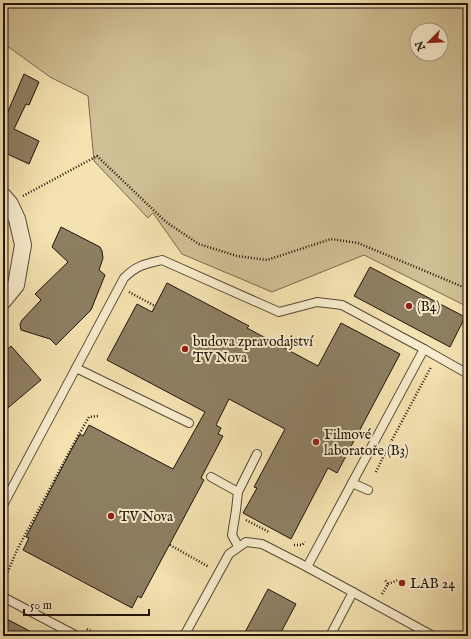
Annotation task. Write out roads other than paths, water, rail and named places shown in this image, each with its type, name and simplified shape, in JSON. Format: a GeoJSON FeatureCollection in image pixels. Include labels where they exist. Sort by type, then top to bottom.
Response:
{"type":"FeatureCollection","features":[{"type":"Feature","properties":{"kind":"street"},"geometry":{"type":"LineString","coordinates":[[3,301],[16,285],[23,245],[17,219],[10,204],[10,198]]}},
{"type":"Feature","properties":{"kind":"lane"},"geometry":{"type":"LineString","coordinates":[[3,504],[119,286],[124,278],[134,269],[148,263],[162,260],[280,312],[317,302],[342,305],[468,374]]}},
{"type":"Feature","properties":{"kind":"lane"},"geometry":{"type":"LineString","coordinates":[[307,567],[424,349]]}},
{"type":"Feature","properties":{"kind":"lane"},"geometry":{"type":"LineString","coordinates":[[76,368],[189,423]]}},
{"type":"Feature","properties":{"kind":"lane"},"geometry":{"type":"LineString","coordinates":[[238,546],[232,535],[238,492],[257,454]]}},
{"type":"Feature","properties":{"kind":"lane"},"geometry":{"type":"LineString","coordinates":[[211,477],[238,492]]}},
{"type":"Feature","properties":{"kind":"lane"},"geometry":{"type":"LineString","coordinates":[[352,483],[368,490]]}},
{"type":"Feature","properties":{"kind":"lane"},"geometry":{"type":"LineString","coordinates":[[184,636],[229,554],[238,546],[246,542],[262,544],[433,636]]}},
{"type":"Feature","properties":{"kind":"lane"},"geometry":{"type":"LineString","coordinates":[[330,636],[353,592]]}},
{"type":"Feature","properties":{"kind":"lane"},"geometry":{"type":"LineString","coordinates":[[3,597],[77,636]]}},
{"type":"Feature","properties":{"kind":"place","name":"(B4)"},"geometry":{"type":"Point","coordinates":[409,306]}},
{"type":"Feature","properties":{"kind":"place","name":"budova zpravodajství TV Nova"},"geometry":{"type":"Point","coordinates":[185,349]}},
{"type":"Feature","properties":{"kind":"place","name":"Filmové laboratoře (B3)"},"geometry":{"type":"Point","coordinates":[316,442]}},
{"type":"Feature","properties":{"kind":"place","name":"TV Nova"},"geometry":{"type":"Point","coordinates":[111,516]}},
{"type":"Feature","properties":{"kind":"place","name":"LAB 24"},"geometry":{"type":"Point","coordinates":[402,583]}}]}
